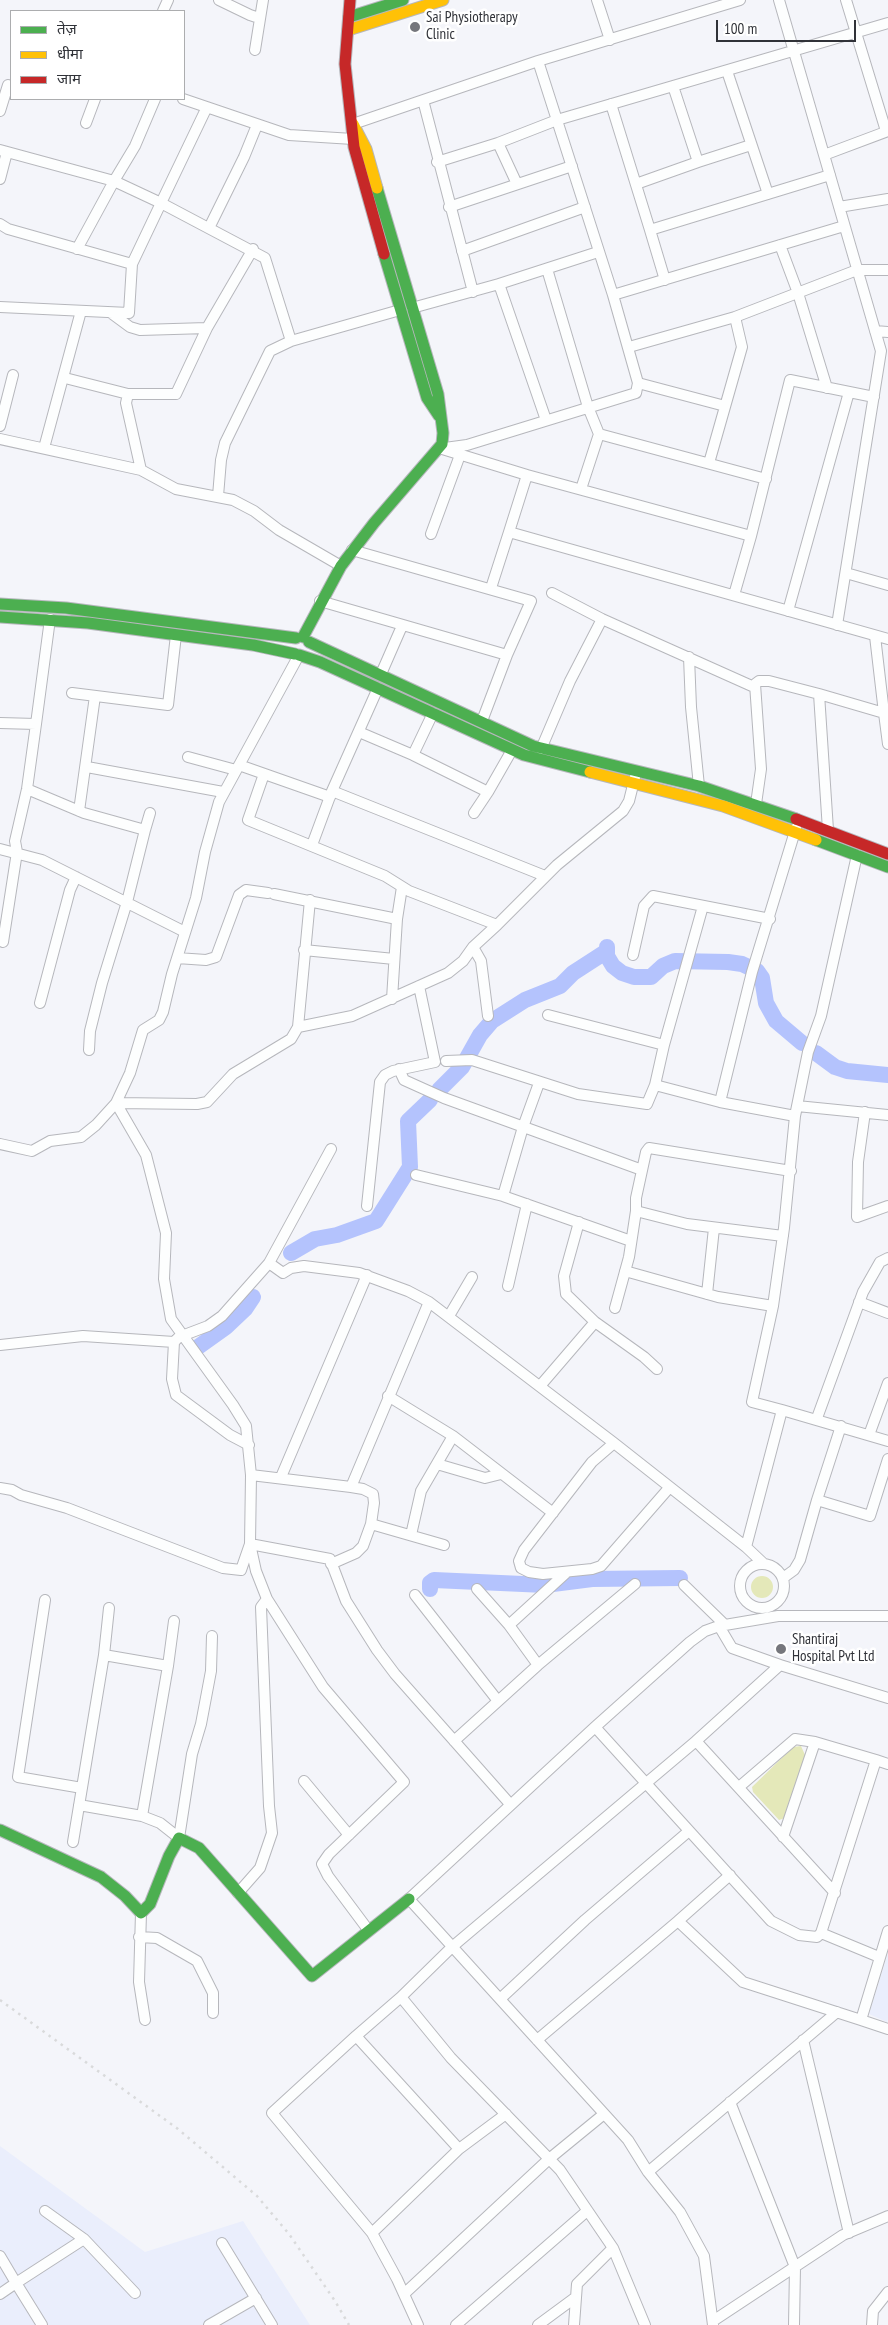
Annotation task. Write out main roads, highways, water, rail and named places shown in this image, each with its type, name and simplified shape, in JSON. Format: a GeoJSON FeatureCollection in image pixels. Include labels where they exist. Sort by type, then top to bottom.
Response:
{"type":"FeatureCollection","features":[{"type":"Feature","properties":{"kind":"waterway"},"geometry":{"type":"LineString","coordinates":[[607,947],[607,956],[613,966],[622,973],[634,977],[651,977],[663,966],[675,961],[728,962],[742,964],[757,971],[762,978],[766,1003],[776,1021],[802,1043]]}},
{"type":"Feature","properties":{"kind":"waterway"},"geometry":{"type":"LineString","coordinates":[[439,1090],[462,1067],[480,1035],[492,1021],[525,1000],[560,986],[573,973],[607,951]]}},
{"type":"Feature","properties":{"kind":"waterway"},"geometry":{"type":"LineString","coordinates":[[816,1053],[835,1067],[847,1071],[888,1075]]}},
{"type":"Feature","properties":{"kind":"waterway"},"geometry":{"type":"LineString","coordinates":[[291,1253],[315,1239],[337,1235],[376,1221],[410,1167],[408,1121],[430,1100]]}},
{"type":"Feature","properties":{"kind":"waterway"},"geometry":{"type":"LineString","coordinates":[[198,1347],[226,1327],[245,1309],[253,1297]]}},
{"type":"Feature","properties":{"kind":"waterway"},"geometry":{"type":"LineString","coordinates":[[430,1589],[430,1583],[434,1580],[545,1585],[592,1579],[680,1578]]}},
{"type":"Feature","properties":{"kind":"railway"},"geometry":{"type":"LineString","coordinates":[[0,2000],[178,2129],[257,2196],[289,2234],[335,2301],[349,2325]]}},
{"type":"Feature","properties":{"kind":"place","name":"Sai Physiotherapy Clinic"},"geometry":{"type":"Point","coordinates":[415,27]}},
{"type":"Feature","properties":{"kind":"place","name":"Shantiraj Hospital Pvt Ltd"},"geometry":{"type":"Point","coordinates":[781,1649]}}]}
